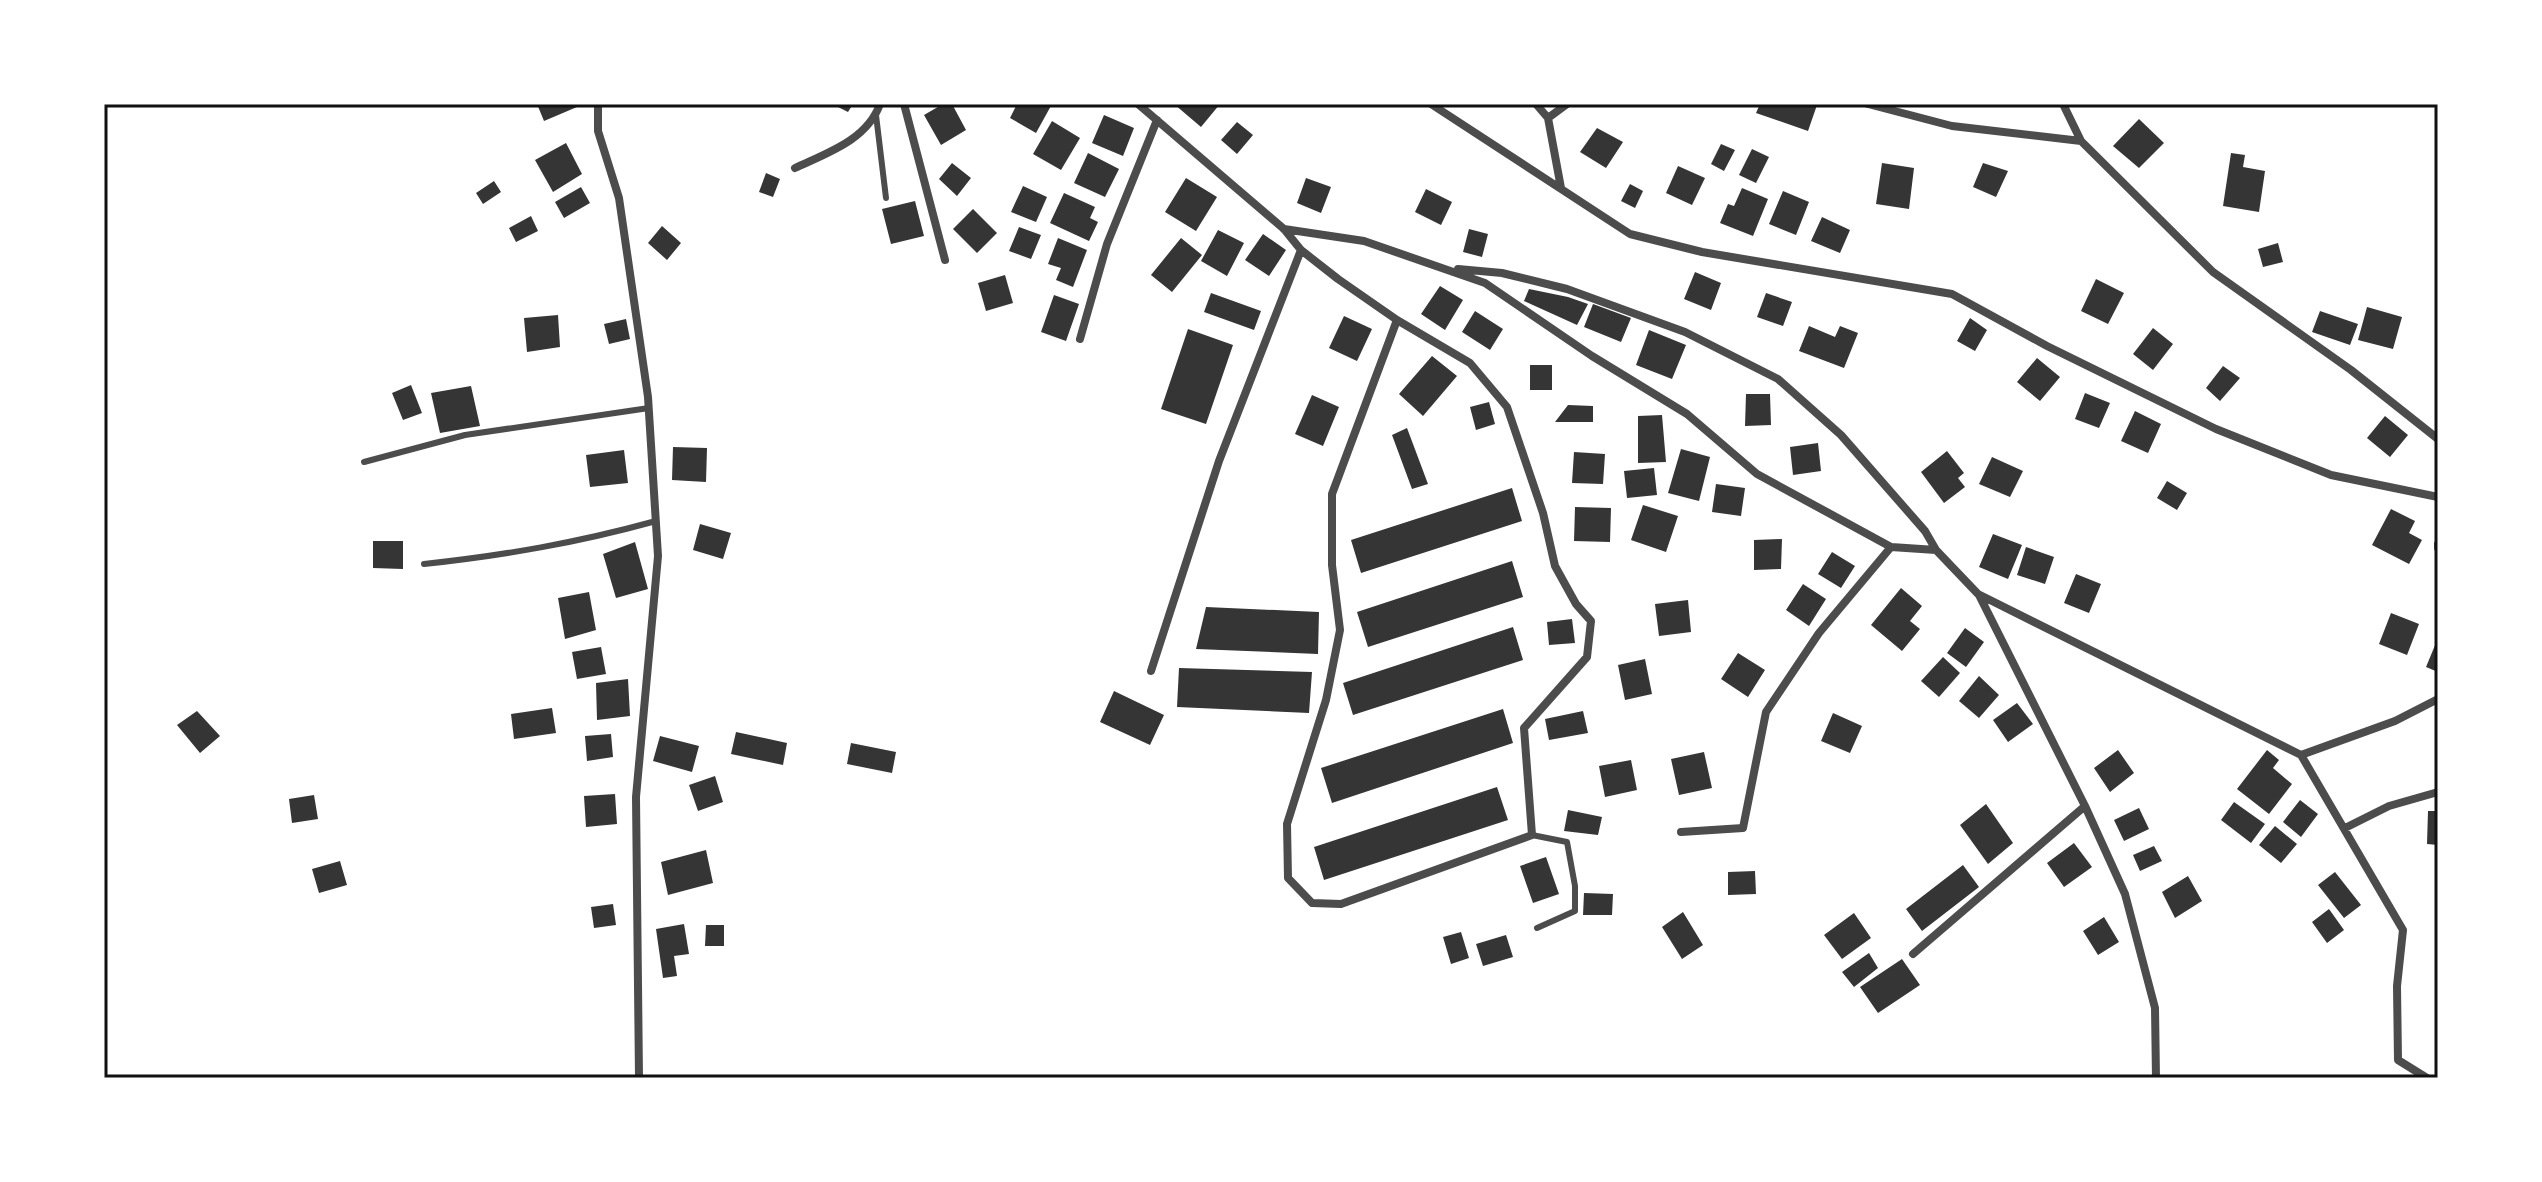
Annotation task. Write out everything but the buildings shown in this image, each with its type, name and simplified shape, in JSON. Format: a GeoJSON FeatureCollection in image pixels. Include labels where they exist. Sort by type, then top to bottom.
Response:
{"type":"FeatureCollection","features":[{"type":"Feature","properties":{"kind":"street"},"geometry":{"type":"LineString","coordinates":[[598,104],[598,131],[619,198],[649,408],[658,556],[636,797],[639,1078]]}},
{"type":"Feature","properties":{"kind":"street"},"geometry":{"type":"LineString","coordinates":[[795,168],[849,142],[876,115],[880,104]]}},
{"type":"Feature","properties":{"kind":"street"},"geometry":{"type":"LineString","coordinates":[[904,104],[945,260]]}},
{"type":"Feature","properties":{"kind":"street"},"geometry":{"type":"LineString","coordinates":[[1138,104],[1284,229],[1301,250],[1397,320],[1470,363],[1507,407],[1543,513],[1555,566],[1576,604],[1591,621],[1587,657],[1524,728],[1532,835],[1341,904],[1312,903],[1288,878],[1287,824],[1326,700],[1340,630],[1332,565],[1332,494],[1397,320]]}},
{"type":"Feature","properties":{"kind":"street"},"geometry":{"type":"LineString","coordinates":[[1431,104],[1630,234],[1702,252],[1952,294],[2047,346],[2216,429],[2331,475],[2438,497]]}},
{"type":"Feature","properties":{"kind":"street"},"geometry":{"type":"LineString","coordinates":[[1536,104],[1548,118],[1561,188]]}},
{"type":"Feature","properties":{"kind":"street"},"geometry":{"type":"LineString","coordinates":[[1548,118],[1567,104]]}},
{"type":"Feature","properties":{"kind":"street"},"geometry":{"type":"LineString","coordinates":[[1868,104],[1952,126],[2081,141]]}},
{"type":"Feature","properties":{"kind":"street"},"geometry":{"type":"LineString","coordinates":[[2063,104],[2081,141],[2213,272],[2351,370],[2438,439]]}},
{"type":"Feature","properties":{"kind":"street"},"geometry":{"type":"LineString","coordinates":[[1080,339],[1107,244],[1157,120]]}},
{"type":"Feature","properties":{"kind":"street"},"geometry":{"type":"LineString","coordinates":[[1284,229],[1364,241],[1485,283],[1592,356],[1687,414],[1757,474],[1891,547],[1936,550]]}},
{"type":"Feature","properties":{"kind":"street"},"geometry":{"type":"LineString","coordinates":[[1151,671],[1219,461],[1301,250]]}},
{"type":"Feature","properties":{"kind":"street"},"geometry":{"type":"LineString","coordinates":[[1445,268],[1502,273],[1567,289],[1685,332],[1778,379],[1841,435],[1925,531],[1936,550],[1978,594],[2085,806],[2125,894],[2155,1008],[2156,1078]]}},
{"type":"Feature","properties":{"kind":"street"},"geometry":{"type":"LineString","coordinates":[[1681,832],[1743,828],[1766,712],[1819,633],[1891,547]]}},
{"type":"Feature","properties":{"kind":"street"},"geometry":{"type":"LineString","coordinates":[[1978,594],[2301,755],[2403,930],[2397,986],[2398,1060],[2427,1078]]}},
{"type":"Feature","properties":{"kind":"street"},"geometry":{"type":"LineString","coordinates":[[2301,755],[2395,721],[2438,699]]}},
{"type":"Feature","properties":{"kind":"street"},"geometry":{"type":"LineString","coordinates":[[2345,828],[2389,806],[2438,792]]}},
{"type":"Feature","properties":{"kind":"street"},"geometry":{"type":"LineString","coordinates":[[1913,954],[2085,806]]}},
{"type":"Feature","properties":{"kind":"lane"},"geometry":{"type":"LineString","coordinates":[[876,115],[886,198]]}},
{"type":"Feature","properties":{"kind":"lane"},"geometry":{"type":"LineString","coordinates":[[364,462],[465,435],[649,408]]}},
{"type":"Feature","properties":{"kind":"lane"},"geometry":{"type":"LineString","coordinates":[[424,564],[524,552],[656,521]]}},
{"type":"Feature","properties":{"kind":"lane"},"geometry":{"type":"LineString","coordinates":[[1532,835],[1567,842],[1575,886],[1575,911],[1537,928]]}}]}
